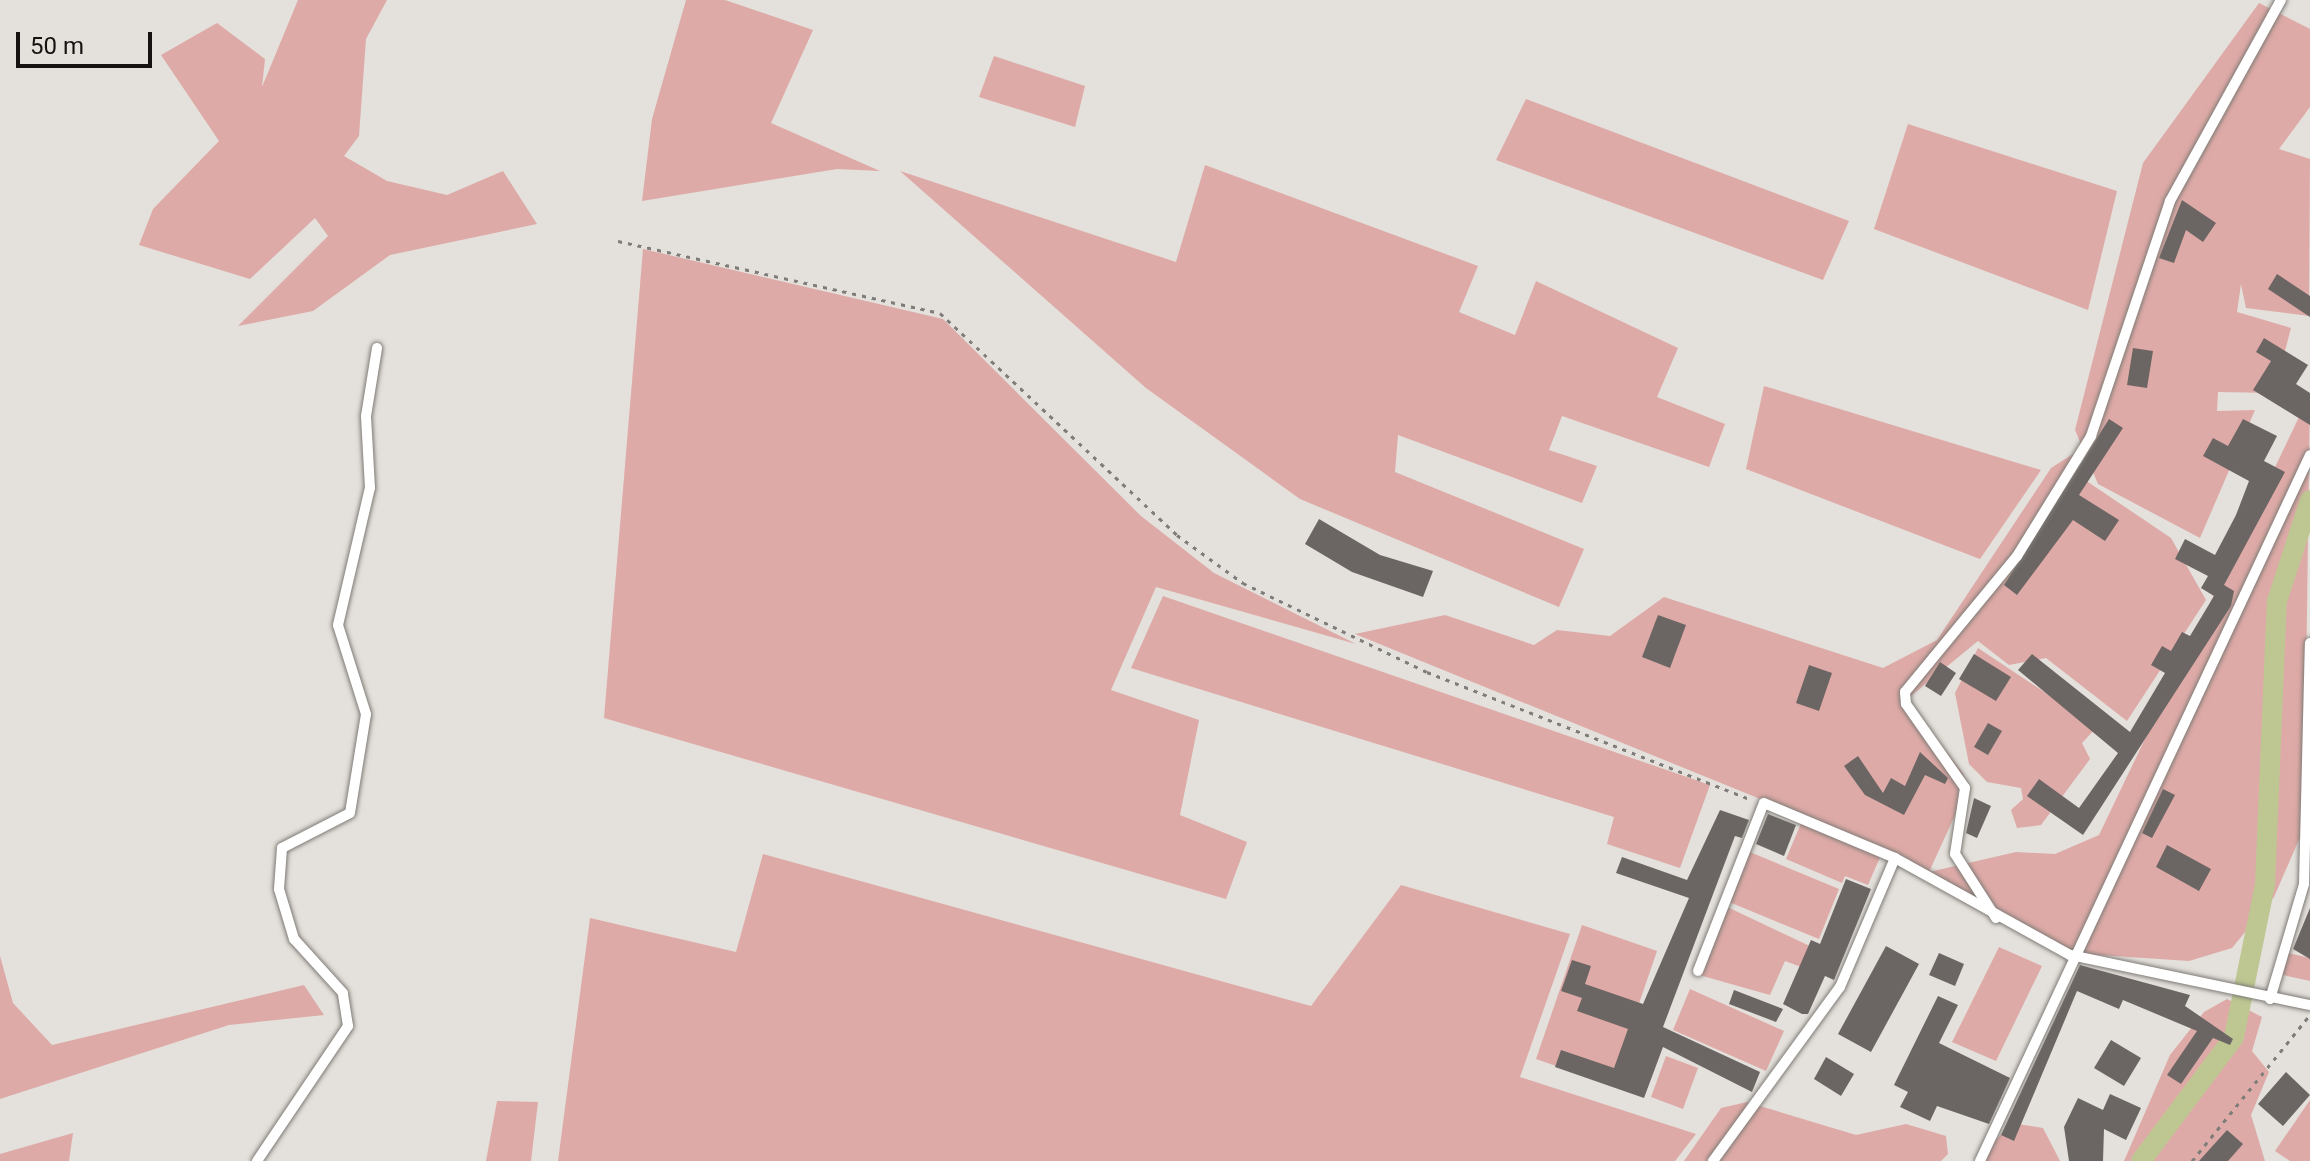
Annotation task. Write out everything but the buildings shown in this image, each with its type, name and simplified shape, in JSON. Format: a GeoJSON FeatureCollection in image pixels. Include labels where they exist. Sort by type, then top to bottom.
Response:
{"type":"FeatureCollection","features":[{"type":"Feature","properties":{"kind":"lane"},"geometry":{"type":"LineString","coordinates":[[1996,918],[1955,854],[1965,788],[1906,704],[1905,692],[2017,556],[2091,436],[2170,201],[2281,0]]}},
{"type":"Feature","properties":{"kind":"lane"},"geometry":{"type":"LineString","coordinates":[[257,1161],[348,1026],[343,993],[294,939],[279,889],[282,848],[350,813],[366,714],[338,625],[370,488],[366,416],[377,348]]}},
{"type":"Feature","properties":{"kind":"lane"},"geometry":{"type":"LineString","coordinates":[[1980,1161],[2070,955],[2310,455]]}},
{"type":"Feature","properties":{"kind":"lane"},"geometry":{"type":"LineString","coordinates":[[2267,999],[2304,884],[2310,643]]}},
{"type":"Feature","properties":{"kind":"lane"},"geometry":{"type":"LineString","coordinates":[[1698,971],[1764,803],[1895,858],[1996,918],[2070,955],[2233,992],[2310,1005]]}},
{"type":"Feature","properties":{"kind":"lane"},"geometry":{"type":"LineString","coordinates":[[1713,1161],[1840,987],[1895,858]]}},
{"type":"Feature","properties":{"kind":"path"},"geometry":{"type":"LineString","coordinates":[[618,241],[940,313],[1177,535],[1243,583],[1427,672],[1764,803]]}},
{"type":"Feature","properties":{"kind":"path"},"geometry":{"type":"LineString","coordinates":[[2192,1161],[2310,1014]]}},
{"type":"Feature","properties":{"kind":"shaded area"},"geometry":{"type":"Polygon","coordinates":[[[298,0],[387,0],[366,39],[359,136],[344,156],[387,181],[447,195],[503,171],[537,224],[390,255],[313,311],[238,326],[328,236],[315,218],[250,279],[139,245],[153,209],[219,141],[161,55],[217,23],[265,59],[262,87],[298,0]]]}},
{"type":"Feature","properties":{"kind":"shaded area"},"geometry":{"type":"Polygon","coordinates":[[[686,0],[725,0],[813,30],[771,123],[880,171],[837,169],[642,201],[652,119],[686,0]]]}},
{"type":"Feature","properties":{"kind":"shaded area"},"geometry":{"type":"Polygon","coordinates":[[[2259,3],[2310,29],[2310,107],[2279,149],[2310,159],[2309,316],[2246,308],[2241,284],[2237,312],[2291,328],[2274,393],[2218,392],[2217,411],[2255,410],[2200,538],[2098,484],[2075,430],[2143,163],[2259,3]]]}},
{"type":"Feature","properties":{"kind":"shaded area"},"geometry":{"type":"Polygon","coordinates":[[[994,56],[1085,86],[1075,127],[979,97],[994,56]]]}},
{"type":"Feature","properties":{"kind":"shaded area"},"geometry":{"type":"Polygon","coordinates":[[[1526,99],[1849,221],[1823,280],[1496,160],[1526,99]]]}},
{"type":"Feature","properties":{"kind":"shaded area"},"geometry":{"type":"Polygon","coordinates":[[[1908,124],[2117,191],[2088,310],[1874,229],[1908,124]]]}},
{"type":"Feature","properties":{"kind":"shaded area"},"geometry":{"type":"Polygon","coordinates":[[[1205,165],[1478,266],[1459,312],[1515,335],[1536,281],[1678,348],[1657,397],[1725,424],[1709,467],[1562,416],[1549,450],[1597,466],[1582,503],[1398,435],[1395,472],[1584,549],[1559,607],[1300,499],[1146,388],[900,171],[1176,262],[1205,165]]]}},
{"type":"Feature","properties":{"kind":"shaded area"},"geometry":{"type":"Polygon","coordinates":[[[643,249],[943,319],[1141,516],[1214,573],[1356,644],[1156,587],[1111,690],[1199,720],[1180,815],[1247,842],[1226,899],[604,718],[643,249]]]}},
{"type":"Feature","properties":{"kind":"shaded area"},"geometry":{"type":"Polygon","coordinates":[[[1764,386],[2041,470],[1980,559],[1746,469],[1764,386]]]}},
{"type":"Feature","properties":{"kind":"shaded area"},"geometry":{"type":"Polygon","coordinates":[[[2310,394],[2304,828],[2274,897],[2232,948],[2189,961],[2069,953],[1900,856],[1355,634],[1445,615],[1534,645],[1557,630],[1610,636],[1664,597],[1883,668],[1937,640],[2051,468],[2073,454],[2085,480],[2171,538],[2206,600],[2127,721],[2046,658],[2009,665],[1978,641],[1906,700],[1963,773],[1967,789],[1929,872],[2016,852],[2055,854],[2099,835],[2310,394]]]}},
{"type":"Feature","properties":{"kind":"shaded area"},"geometry":{"type":"Polygon","coordinates":[[[1163,596],[1710,785],[1680,868],[1607,844],[1614,817],[1131,668],[1163,596]]]}},
{"type":"Feature","properties":{"kind":"shaded area"},"geometry":{"type":"Polygon","coordinates":[[[1978,648],[2097,727],[2082,743],[2090,759],[2041,825],[2017,828],[2011,810],[2023,799],[2021,788],[1987,782],[1969,764],[1955,693],[1978,648]]]}},
{"type":"Feature","properties":{"kind":"shaded area"},"geometry":{"type":"Polygon","coordinates":[[[1802,821],[1881,855],[1868,885],[1845,876],[1842,883],[1786,859],[1802,821]]]}},
{"type":"Feature","properties":{"kind":"shaded area"},"geometry":{"type":"Polygon","coordinates":[[[1750,852],[1839,889],[1819,939],[1729,902],[1750,852]]]}},
{"type":"Feature","properties":{"kind":"shaded area"},"geometry":{"type":"Polygon","coordinates":[[[763,854],[1311,1006],[1401,885],[1570,934],[1520,1077],[1696,1134],[1675,1161],[558,1161],[590,918],[736,952],[763,854]]]}},
{"type":"Feature","properties":{"kind":"shaded area"},"geometry":{"type":"Polygon","coordinates":[[[1721,904],[1814,948],[1804,968],[1785,961],[1770,995],[1692,973],[1721,904]]]}},
{"type":"Feature","properties":{"kind":"shaded area"},"geometry":{"type":"Polygon","coordinates":[[[1582,925],[1657,951],[1611,1085],[1536,1059],[1582,925]]]}},
{"type":"Feature","properties":{"kind":"shaded area"},"geometry":{"type":"Polygon","coordinates":[[[1999,947],[2042,966],[1996,1061],[1952,1042],[1999,947]]]}},
{"type":"Feature","properties":{"kind":"shaded area"},"geometry":{"type":"Polygon","coordinates":[[[2279,951],[2310,958],[2310,981],[2274,973],[2279,951]]]}},
{"type":"Feature","properties":{"kind":"shaded area"},"geometry":{"type":"Polygon","coordinates":[[[0,956],[13,1003],[52,1045],[304,985],[324,1015],[229,1025],[0,1099],[0,956]]]}},
{"type":"Feature","properties":{"kind":"shaded area"},"geometry":{"type":"Polygon","coordinates":[[[1690,989],[1784,1031],[1766,1071],[1673,1030],[1690,989]]]}},
{"type":"Feature","properties":{"kind":"shaded area"},"geometry":{"type":"Polygon","coordinates":[[[2227,999],[2262,1017],[2252,1051],[2269,1072],[2251,1115],[2265,1161],[2124,1161],[2170,1055],[2204,1012],[2227,999]]]}},
{"type":"Feature","properties":{"kind":"shaded area"},"geometry":{"type":"Polygon","coordinates":[[[1666,1056],[1698,1068],[1683,1109],[1651,1097],[1666,1056]]]}},
{"type":"Feature","properties":{"kind":"shaded area"},"geometry":{"type":"Polygon","coordinates":[[[2310,1100],[2310,1161],[2290,1161],[2275,1151],[2310,1100]]]}},
{"type":"Feature","properties":{"kind":"shaded area"},"geometry":{"type":"Polygon","coordinates":[[[497,1101],[538,1102],[531,1161],[486,1161],[497,1101]]]}},
{"type":"Feature","properties":{"kind":"shaded area"},"geometry":{"type":"Polygon","coordinates":[[[1747,1102],[1856,1135],[1906,1124],[1946,1136],[1948,1154],[1941,1161],[1684,1161],[1721,1108],[1747,1102]]]}},
{"type":"Feature","properties":{"kind":"shaded area"},"geometry":{"type":"Polygon","coordinates":[[[2011,1123],[2043,1128],[2060,1161],[1978,1161],[2011,1123]]]}},
{"type":"Feature","properties":{"kind":"shaded area"},"geometry":{"type":"Polygon","coordinates":[[[73,1133],[69,1161],[0,1161],[0,1154],[73,1133]]]}},
{"type":"Feature","properties":{"kind":"waterway"},"geometry":{"type":"LineString","coordinates":[[2141,1161],[2234,1037],[2265,884],[2277,601],[2310,500]]}}]}
